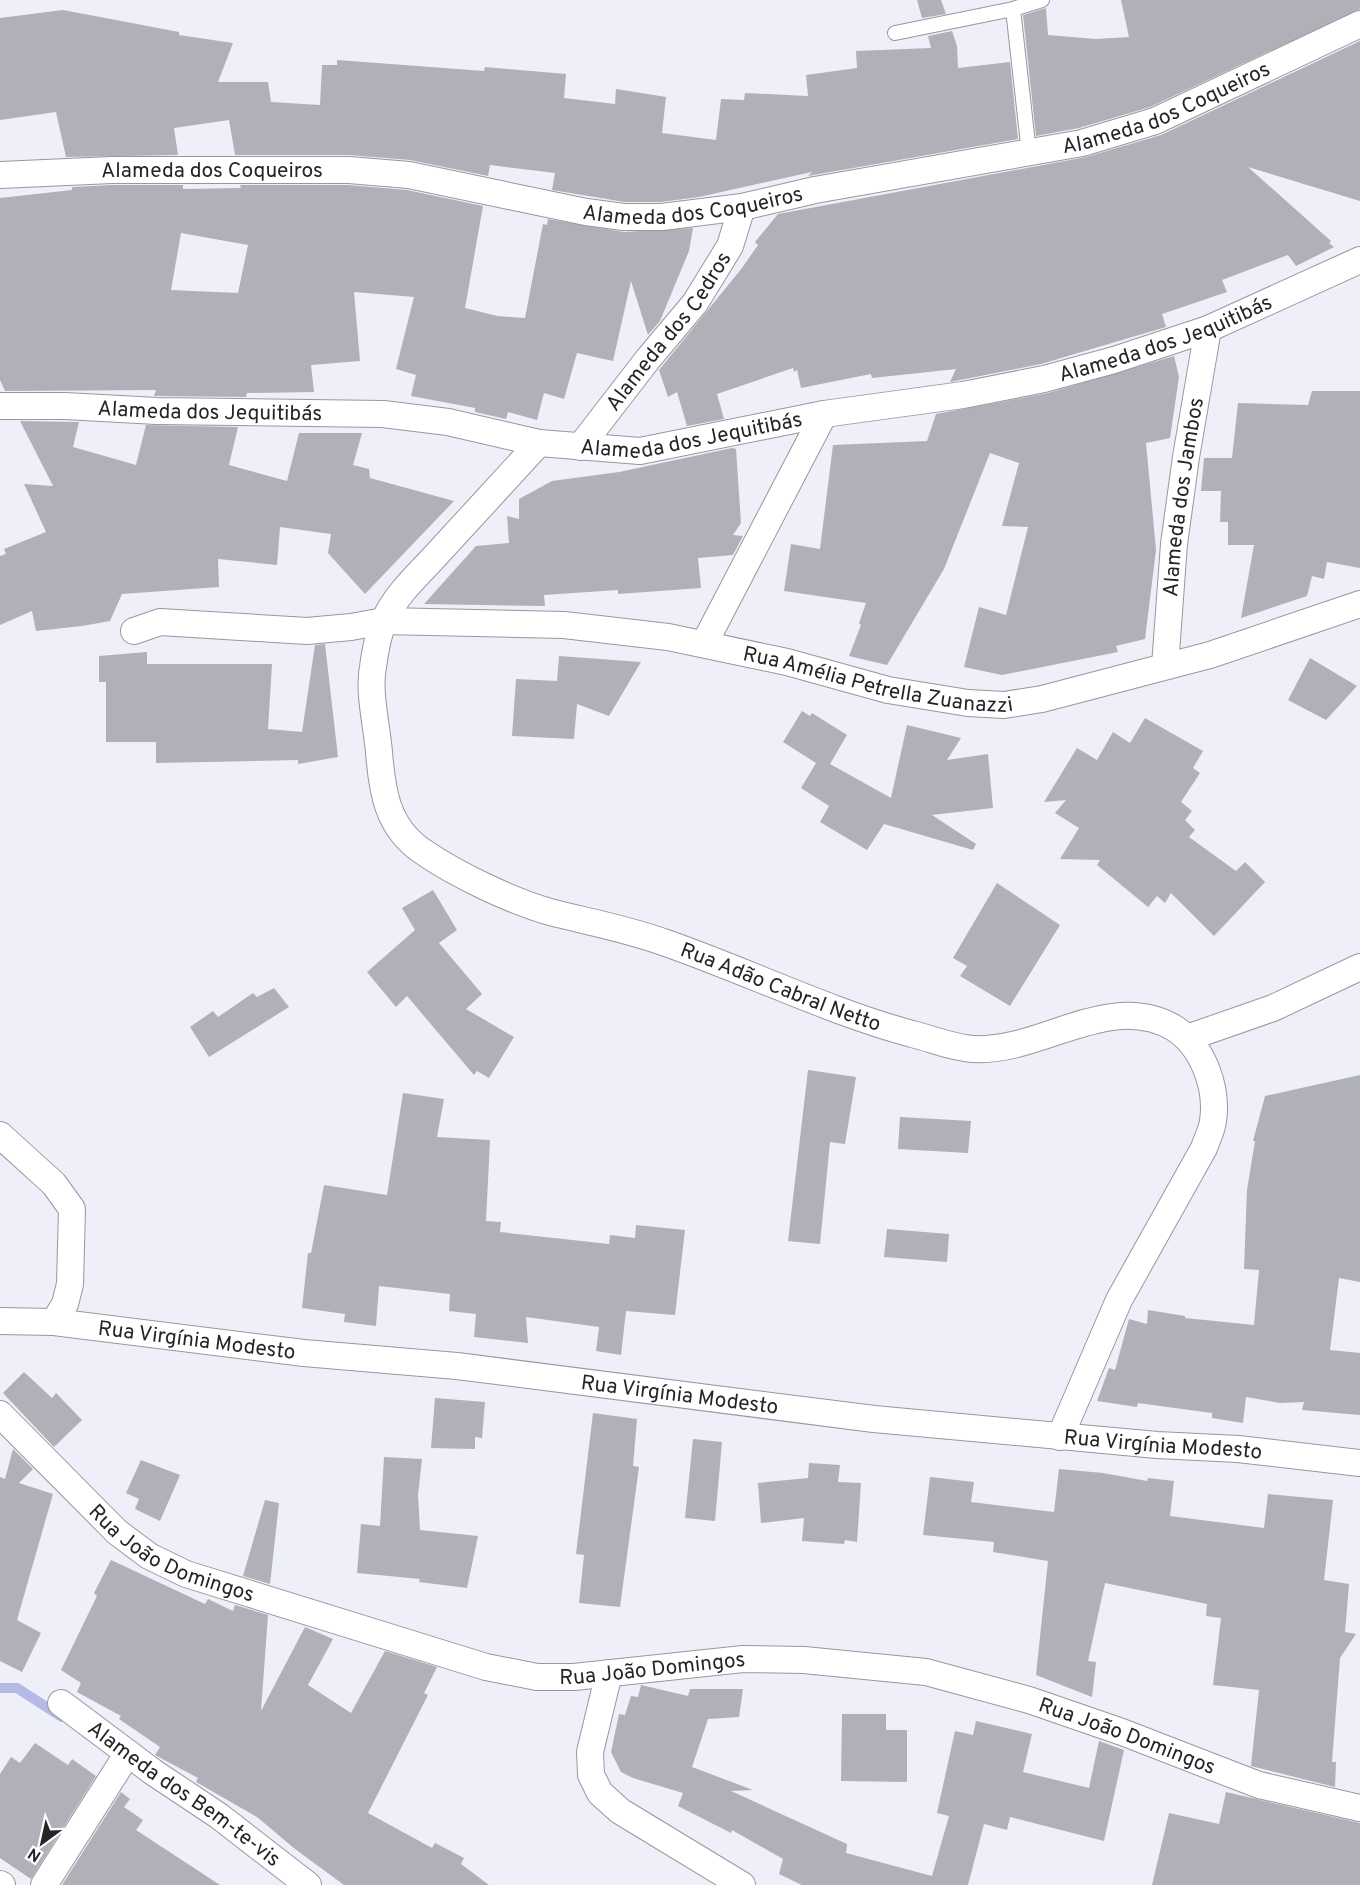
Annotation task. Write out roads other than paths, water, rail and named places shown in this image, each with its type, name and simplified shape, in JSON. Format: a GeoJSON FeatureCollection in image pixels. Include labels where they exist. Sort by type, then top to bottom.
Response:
{"type":"FeatureCollection","features":[{"type":"Feature","properties":{"kind":"street","name":"Alameda dos Coqueiros"},"geometry":{"type":"LineString","coordinates":[[0,175],[112,170],[349,170],[409,175],[624,217],[662,217],[742,207],[850,184],[1082,143],[1155,121],[1360,24]]}},
{"type":"Feature","properties":{"kind":"street","name":"Alameda dos Cedros"},"geometry":{"type":"LineString","coordinates":[[580,447],[695,303],[730,246],[742,207]]}},
{"type":"Feature","properties":{"kind":"street","name":"Alameda dos Jequitibás"},"geometry":{"type":"LineString","coordinates":[[0,406],[383,414],[448,422],[539,443],[640,451],[824,414],[963,395],[1044,379],[1114,360],[1208,329],[1360,260]]}},
{"type":"Feature","properties":{"kind":"street","name":"Alameda dos Jambos"},"geometry":{"type":"LineString","coordinates":[[1165,666],[1176,534],[1208,329]]}},
{"type":"Feature","properties":{"kind":"street"},"geometry":{"type":"LineString","coordinates":[[704,644],[824,414]]}},
{"type":"Feature","properties":{"kind":"street","name":"Rua Adão Cabral Netto"},"geometry":{"type":"LineString","coordinates":[[539,443],[416,577],[384,621],[372,671],[383,797],[394,823],[417,848],[445,866],[547,911],[604,923],[668,943],[857,1017],[949,1045],[974,1049],[1005,1047],[1083,1023],[1118,1017],[1156,1021],[1172,1027],[1187,1038],[1203,1059],[1213,1096],[1213,1121],[1203,1148],[1119,1300],[1060,1437]]}},
{"type":"Feature","properties":{"kind":"street","name":"Rua Amélia Petrella Zuanazzi"},"geometry":{"type":"LineString","coordinates":[[135,631],[160,622],[307,631],[384,621],[564,625],[668,637],[787,662],[888,690],[968,703],[1004,705],[1042,699],[1210,655],[1360,604]]}},
{"type":"Feature","properties":{"kind":"street"},"geometry":{"type":"LineString","coordinates":[[1187,1038],[1273,1008],[1360,967]]}},
{"type":"Feature","properties":{"kind":"street"},"geometry":{"type":"LineString","coordinates":[[0,1135],[54,1184],[72,1209],[70,1284],[65,1304],[54,1322]]}},
{"type":"Feature","properties":{"kind":"street","name":"Rua Virgínia Modesto"},"geometry":{"type":"LineString","coordinates":[[0,1321],[54,1322],[304,1353],[457,1366],[874,1419],[1060,1437],[1238,1449],[1360,1463]]}},
{"type":"Feature","properties":{"kind":"street","name":"Rua João Domingos"},"geometry":{"type":"LineString","coordinates":[[0,1414],[117,1532],[149,1556],[186,1574],[486,1667],[537,1677],[609,1673],[743,1659],[804,1660],[926,1672],[1029,1700],[1122,1732],[1259,1785],[1360,1808]]}},
{"type":"Feature","properties":{"kind":"street"},"geometry":{"type":"LineString","coordinates":[[609,1673],[590,1752],[591,1775],[600,1793],[620,1811],[742,1885]]}},
{"type":"Feature","properties":{"kind":"street","name":"Alameda dos Bem-te-vis"},"geometry":{"type":"LineString","coordinates":[[61,1703],[219,1816],[308,1885]]}},
{"type":"Feature","properties":{"kind":"street"},"geometry":{"type":"LineString","coordinates":[[44,1885],[128,1753]]}},
{"type":"Feature","properties":{"kind":"lane"},"geometry":{"type":"LineString","coordinates":[[895,33],[1013,9],[1042,0]]}},
{"type":"Feature","properties":{"kind":"lane"},"geometry":{"type":"LineString","coordinates":[[1013,9],[1029,153]]}},
{"type":"Feature","properties":{"kind":"waterway"},"geometry":{"type":"LineString","coordinates":[[0,1688],[17,1688],[62,1717]]}}]}
